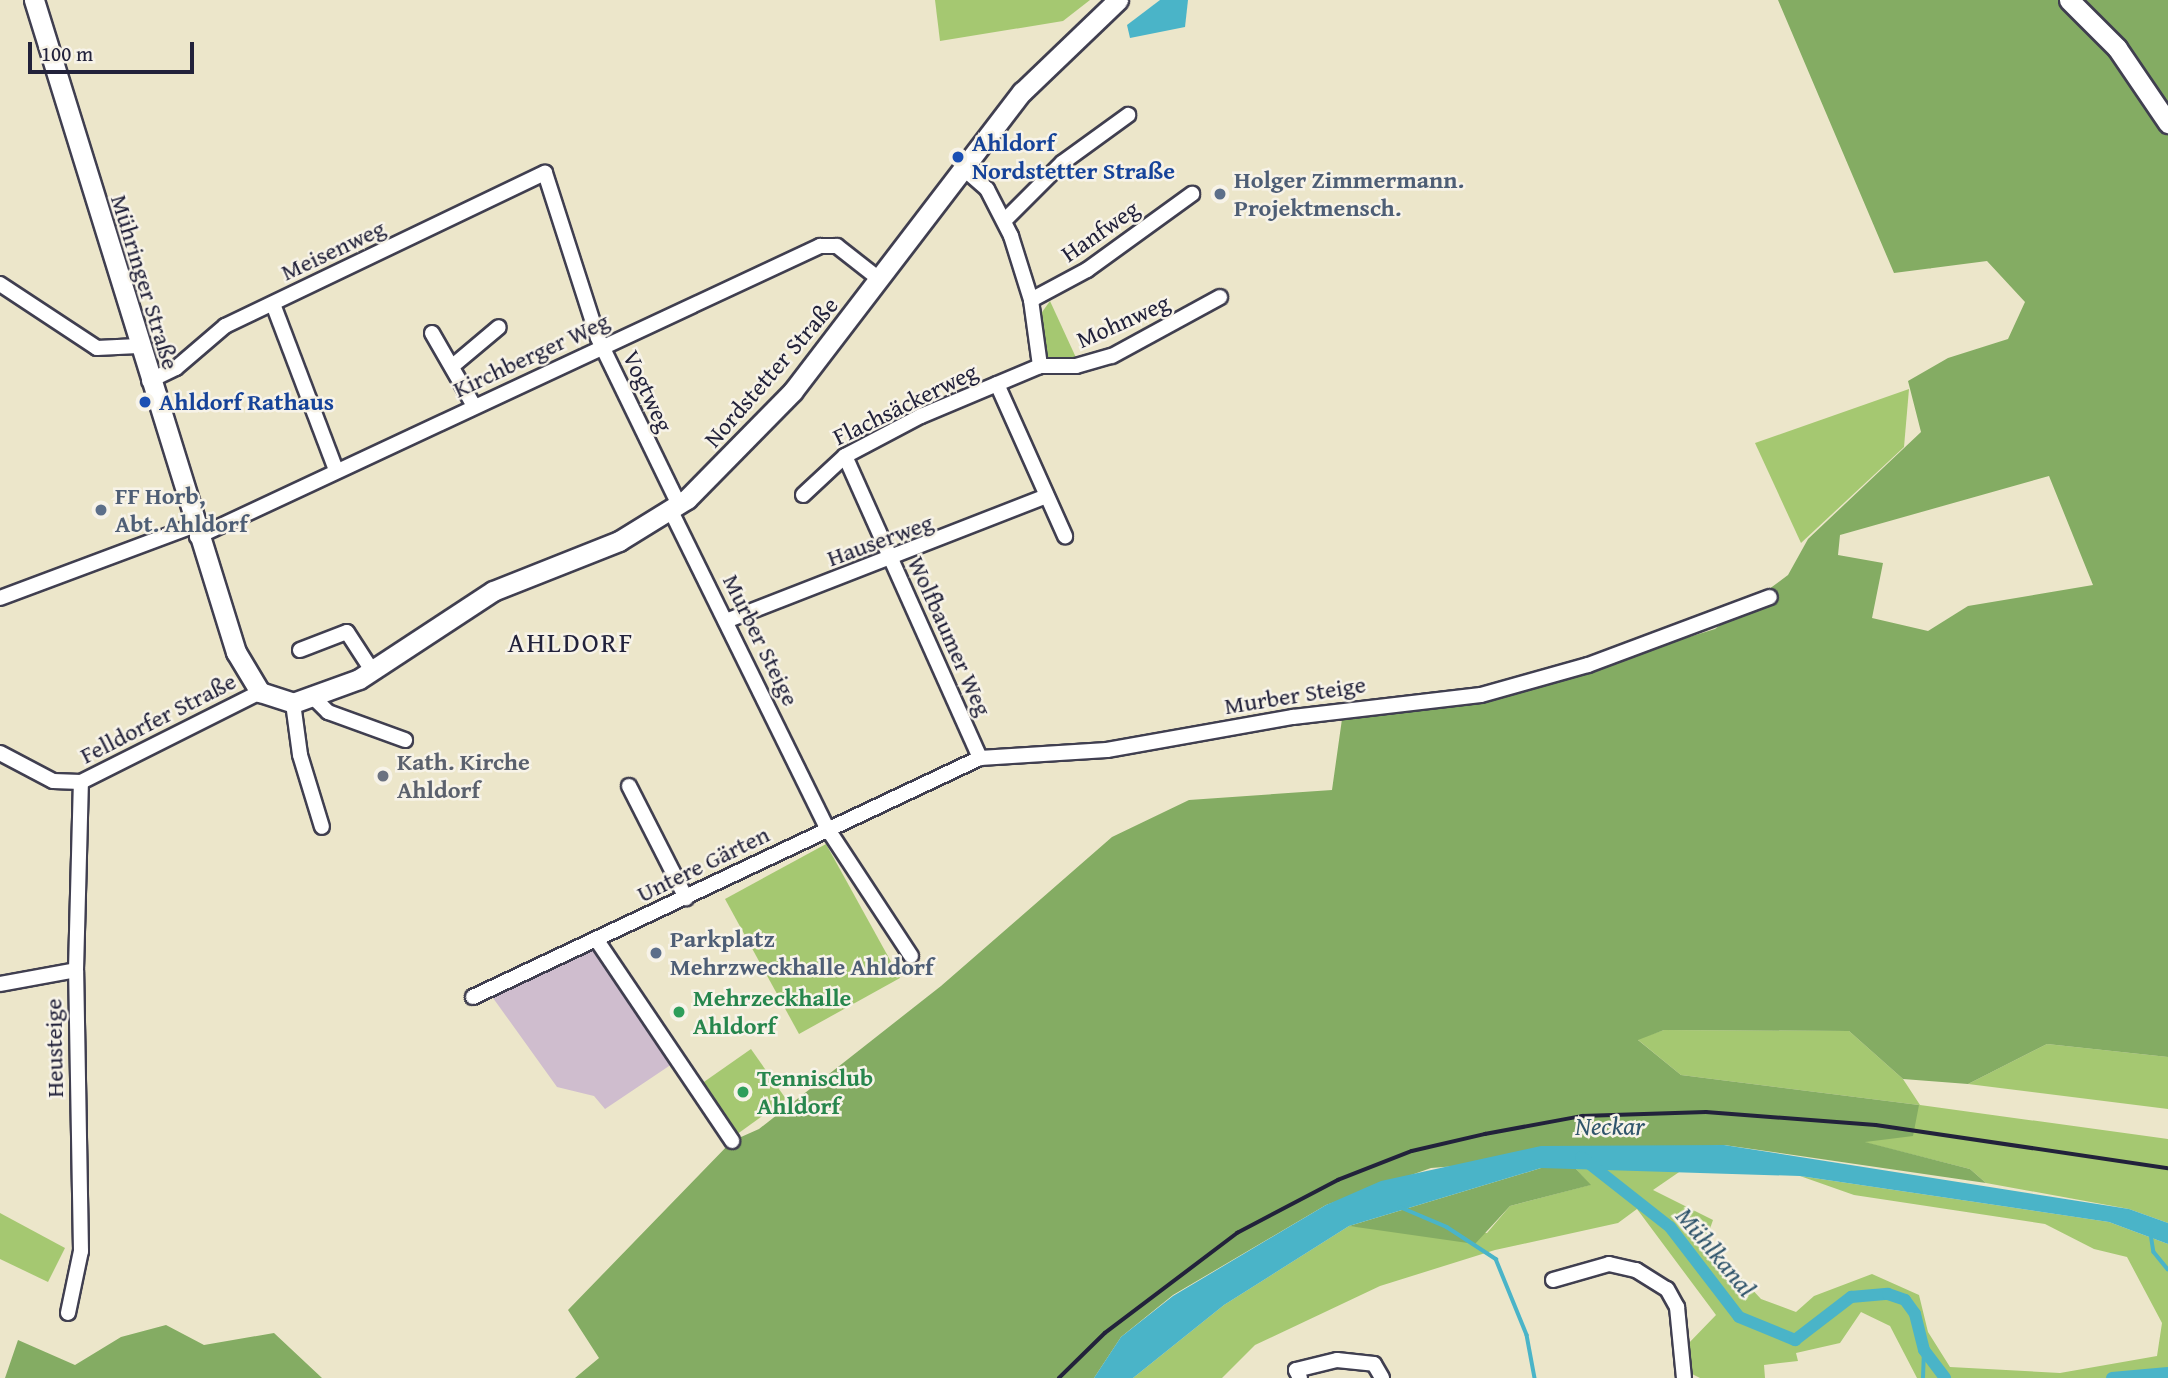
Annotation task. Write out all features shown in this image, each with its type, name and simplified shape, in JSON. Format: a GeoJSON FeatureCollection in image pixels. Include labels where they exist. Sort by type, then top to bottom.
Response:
{"type":"FeatureCollection","features":[{"type":"Feature","properties":{"kind":"street","name":"Mühringer Straße"},"geometry":{"type":"LineString","coordinates":[[34,0],[195,532],[238,659],[260,692]]}},
{"type":"Feature","properties":{"kind":"street","name":"Nordstetter Straße"},"geometry":{"type":"LineString","coordinates":[[293,703],[314,698],[373,672],[493,591],[619,541],[675,508],[771,417],[1057,54],[1118,0]]}},
{"type":"Feature","properties":{"kind":"street"},"geometry":{"type":"LineString","coordinates":[[2069,0],[2117,48],[2168,123]]}},
{"type":"Feature","properties":{"kind":"street"},"geometry":{"type":"LineString","coordinates":[[1005,220],[1057,168],[1128,115]]}},
{"type":"Feature","properties":{"kind":"street"},"geometry":{"type":"LineString","coordinates":[[964,169],[987,189],[1005,220],[1031,300],[1040,366]]}},
{"type":"Feature","properties":{"kind":"street","name":"Meisenweg"},"geometry":{"type":"LineString","coordinates":[[149,382],[176,369],[225,326],[545,173]]}},
{"type":"Feature","properties":{"kind":"street","name":"Vogtweg"},"geometry":{"type":"LineString","coordinates":[[545,173],[602,348],[675,508]]}},
{"type":"Feature","properties":{"kind":"street","name":"Hanfweg"},"geometry":{"type":"LineString","coordinates":[[1031,300],[1087,270],[1192,194]]}},
{"type":"Feature","properties":{"kind":"street","name":"Kirchberger Weg"},"geometry":{"type":"LineString","coordinates":[[0,598],[195,532],[251,516],[336,470],[820,246],[837,246],[879,279]]}},
{"type":"Feature","properties":{"kind":"street"},"geometry":{"type":"LineString","coordinates":[[0,284],[97,348],[138,346]]}},
{"type":"Feature","properties":{"kind":"street","name":"Mohnweg"},"geometry":{"type":"LineString","coordinates":[[1040,366],[1076,366],[1112,356],[1220,297]]}},
{"type":"Feature","properties":{"kind":"street"},"geometry":{"type":"LineString","coordinates":[[273,304],[336,470]]}},
{"type":"Feature","properties":{"kind":"street"},"geometry":{"type":"LineString","coordinates":[[455,364],[499,327]]}},
{"type":"Feature","properties":{"kind":"street"},"geometry":{"type":"LineString","coordinates":[[432,333],[455,364],[474,406]]}},
{"type":"Feature","properties":{"kind":"street","name":"Flachsäckerweg"},"geometry":{"type":"LineString","coordinates":[[803,495],[845,456],[1040,366]]}},
{"type":"Feature","properties":{"kind":"street"},"geometry":{"type":"LineString","coordinates":[[997,384],[1065,536]]}},
{"type":"Feature","properties":{"kind":"street","name":"Wolfbaumer Weg"},"geometry":{"type":"LineString","coordinates":[[845,456],[980,758]]}},
{"type":"Feature","properties":{"kind":"street","name":"Hauserweg"},"geometry":{"type":"LineString","coordinates":[[726,621],[891,560],[1047,496]]}},
{"type":"Feature","properties":{"kind":"street","name":"Murber Steige"},"geometry":{"type":"LineString","coordinates":[[675,508],[726,621],[827,828],[911,956]]}},
{"type":"Feature","properties":{"kind":"street","name":"Murber Steige"},"geometry":{"type":"LineString","coordinates":[[827,828],[980,758],[1096,751],[1293,717],[1481,695],[1588,665],[1770,597]]}},
{"type":"Feature","properties":{"kind":"street"},"geometry":{"type":"LineString","coordinates":[[300,650],[347,632],[373,672]]}},
{"type":"Feature","properties":{"kind":"street"},"geometry":{"type":"LineString","coordinates":[[260,692],[293,703],[300,755],[321,827]]}},
{"type":"Feature","properties":{"kind":"street","name":"Felldorfer Straße"},"geometry":{"type":"LineString","coordinates":[[0,753],[53,781],[82,782],[260,692]]}},
{"type":"Feature","properties":{"kind":"street"},"geometry":{"type":"LineString","coordinates":[[314,698],[328,712],[405,740]]}},
{"type":"Feature","properties":{"kind":"street","name":"Heusteige"},"geometry":{"type":"LineString","coordinates":[[68,1313],[82,1251],[76,970],[82,782]]}},
{"type":"Feature","properties":{"kind":"street"},"geometry":{"type":"LineString","coordinates":[[629,786],[686,898]]}},
{"type":"Feature","properties":{"kind":"street","name":"Untere Gärten"},"geometry":{"type":"LineString","coordinates":[[473,997],[598,942],[827,828]]}},
{"type":"Feature","properties":{"kind":"street"},"geometry":{"type":"LineString","coordinates":[[598,942],[732,1140]]}},
{"type":"Feature","properties":{"kind":"street"},"geometry":{"type":"LineString","coordinates":[[0,984],[76,970]]}},
{"type":"Feature","properties":{"kind":"street"},"geometry":{"type":"LineString","coordinates":[[1553,1280],[1609,1264],[1636,1270],[1667,1289],[1677,1307],[1684,1378]]}},
{"type":"Feature","properties":{"kind":"street"},"geometry":{"type":"LineString","coordinates":[[1300,1378],[1296,1370],[1337,1360],[1374,1364],[1382,1378]]}},
{"type":"Feature","properties":{"kind":"shaded area"},"geometry":{"type":"Polygon","coordinates":[[[598,942],[675,1062],[605,1109],[594,1096],[557,1087],[488,991],[598,942]]]}},
{"type":"Feature","properties":{"kind":"green space"},"geometry":{"type":"Polygon","coordinates":[[[935,0],[1090,0],[1063,21],[940,41],[935,0]]]}},
{"type":"Feature","properties":{"kind":"green space"},"geometry":{"type":"Polygon","coordinates":[[[1778,0],[2168,0],[2168,1057],[2047,1044],[1968,1084],[1903,1079],[1849,1031],[1664,1030],[1638,1040],[1681,1075],[1919,1105],[1913,1136],[1865,1142],[1970,1169],[1986,1183],[1724,1145],[1431,1168],[1326,1205],[1173,1295],[1121,1337],[1094,1378],[575,1378],[599,1358],[568,1310],[732,1141],[759,1129],[941,986],[1112,837],[1189,800],[1332,790],[1342,719],[1511,692],[1715,629],[1788,575],[1808,539],[1921,432],[1908,381],[1948,358],[2008,339],[2025,302],[1987,261],[1894,273],[1778,0]],[[2049,476],[1840,535],[1838,555],[1883,563],[1872,618],[1928,631],[1968,606],[2093,585],[2049,476]]]}},
{"type":"Feature","properties":{"kind":"green space"},"geometry":{"type":"Polygon","coordinates":[[[1050,301],[1078,362],[1050,360],[1043,352],[1040,315],[1050,301]]]}},
{"type":"Feature","properties":{"kind":"green space"},"geometry":{"type":"Polygon","coordinates":[[[1909,389],[1904,447],[1801,543],[1755,443],[1909,389]]]}},
{"type":"Feature","properties":{"kind":"green space"},"geometry":{"type":"Polygon","coordinates":[[[826,844],[900,978],[799,1034],[725,899],[826,844]]]}},
{"type":"Feature","properties":{"kind":"green space"},"geometry":{"type":"Polygon","coordinates":[[[1664,1030],[1849,1031],[1903,1079],[1920,1105],[2168,1139],[2168,1223],[2129,1209],[1986,1183],[1970,1169],[1863,1142],[1919,1105],[1681,1075],[1637,1039],[1664,1030]]]}},
{"type":"Feature","properties":{"kind":"green space"},"geometry":{"type":"Polygon","coordinates":[[[2047,1044],[2168,1057],[2168,1109],[1968,1084],[2047,1044]]]}},
{"type":"Feature","properties":{"kind":"green space","name":"Tennisclub Ahldorf"},"geometry":{"type":"Polygon","coordinates":[[[751,1049],[786,1099],[736,1135],[701,1084],[751,1049]]]}},
{"type":"Feature","properties":{"kind":"green space"},"geometry":{"type":"Polygon","coordinates":[[[1574,1167],[1685,1168],[1653,1190],[1713,1220],[1706,1240],[1761,1299],[1796,1312],[1814,1296],[1872,1274],[1919,1295],[1928,1332],[1950,1367],[2060,1373],[2157,1356],[2162,1323],[2127,1257],[2094,1249],[2045,1224],[1854,1195],[1800,1176],[2109,1222],[2168,1244],[2168,1378],[1917,1378],[1890,1326],[1861,1312],[1840,1343],[1796,1353],[1798,1361],[1764,1365],[1765,1378],[1700,1378],[1690,1373],[1686,1346],[1716,1315],[1637,1209],[1618,1223],[1495,1250],[1380,1286],[1255,1345],[1222,1378],[1133,1378],[1224,1305],[1349,1226],[1487,1233],[1510,1206],[1590,1185],[1574,1167]]]}},
{"type":"Feature","properties":{"kind":"green space"},"geometry":{"type":"Polygon","coordinates":[[[1574,1167],[1591,1185],[1510,1206],[1475,1244],[1349,1226],[1541,1168],[1574,1167]]]}},
{"type":"Feature","properties":{"kind":"green space"},"geometry":{"type":"Polygon","coordinates":[[[0,1213],[65,1248],[48,1282],[0,1259],[0,1213]]]}},
{"type":"Feature","properties":{"kind":"green space"},"geometry":{"type":"Polygon","coordinates":[[[166,1325],[204,1345],[274,1333],[322,1378],[5,1378],[18,1340],[75,1365],[121,1337],[166,1325]]]}},
{"type":"Feature","properties":{"kind":"water"},"geometry":{"type":"Polygon","coordinates":[[[1160,0],[1188,0],[1185,27],[1130,38],[1127,25],[1160,0]]]}},
{"type":"Feature","properties":{"kind":"water"},"geometry":{"type":"Polygon","coordinates":[[[1724,1145],[2129,1209],[2168,1223],[2168,1244],[2109,1222],[1800,1176],[1541,1168],[1349,1226],[1224,1305],[1133,1378],[1094,1378],[1121,1337],[1173,1296],[1326,1205],[1381,1181],[1541,1146],[1724,1145]]]}},
{"type":"Feature","properties":{"kind":"waterway","name":"Mühlkanal"},"geometry":{"type":"LineString","coordinates":[[1581,1157],[1670,1227],[1739,1317],[1795,1340],[1851,1297],[1888,1294],[1905,1300],[1915,1314],[1924,1350],[1945,1378]]}},
{"type":"Feature","properties":{"kind":"waterway"},"geometry":{"type":"LineString","coordinates":[[1400,1207],[1447,1227],[1496,1259],[1527,1335],[1535,1378]]}},
{"type":"Feature","properties":{"kind":"waterway"},"geometry":{"type":"LineString","coordinates":[[2151,1234],[2154,1252],[2168,1269]]}},
{"type":"Feature","properties":{"kind":"waterway"},"geometry":{"type":"LineString","coordinates":[[1923,1378],[1924,1350]]}},
{"type":"Feature","properties":{"kind":"waterway","name":"Mühlkanal"},"geometry":{"type":"LineString","coordinates":[[2112,1378],[2168,1373]]}},
{"type":"Feature","properties":{"kind":"railway"},"geometry":{"type":"LineString","coordinates":[[1059,1378],[1105,1333],[1237,1233],[1338,1180],[1412,1151],[1485,1134],[1582,1116],[1706,1112],[1876,1125],[2168,1168]]}},
{"type":"Feature","properties":{"kind":"place","name":"Ahldorf Nordstetter Straße"},"geometry":{"type":"Point","coordinates":[958,157]}},
{"type":"Feature","properties":{"kind":"place","name":"Holger Zimmermann. Projektmensch."},"geometry":{"type":"Point","coordinates":[1220,194]}},
{"type":"Feature","properties":{"kind":"place","name":"Ahldorf Rathaus"},"geometry":{"type":"Point","coordinates":[145,402]}},
{"type":"Feature","properties":{"kind":"place","name":"FF Horb, Abt. Ahldorf"},"geometry":{"type":"Point","coordinates":[101,510]}},
{"type":"Feature","properties":{"kind":"place","name":"Kath. Kirche Ahldorf"},"geometry":{"type":"Point","coordinates":[383,776]}},
{"type":"Feature","properties":{"kind":"place","name":"Parkplatz Mehrzweckhalle Ahldorf"},"geometry":{"type":"Point","coordinates":[656,953]}},
{"type":"Feature","properties":{"kind":"place","name":"Mehrzeckhalle Ahldorf"},"geometry":{"type":"Point","coordinates":[679,1012]}},
{"type":"Feature","properties":{"kind":"place","name":"Tennisclub Ahldorf"},"geometry":{"type":"Point","coordinates":[743,1092]}},
{"type":"Feature","properties":{"kind":"district","name":"AHLDORF"},"geometry":{"type":"Point","coordinates":[571,642]}},
{"type":"Feature","properties":{"kind":"water label","name":"Neckar"},"geometry":{"type":"Point","coordinates":[1610,1126]}}]}
